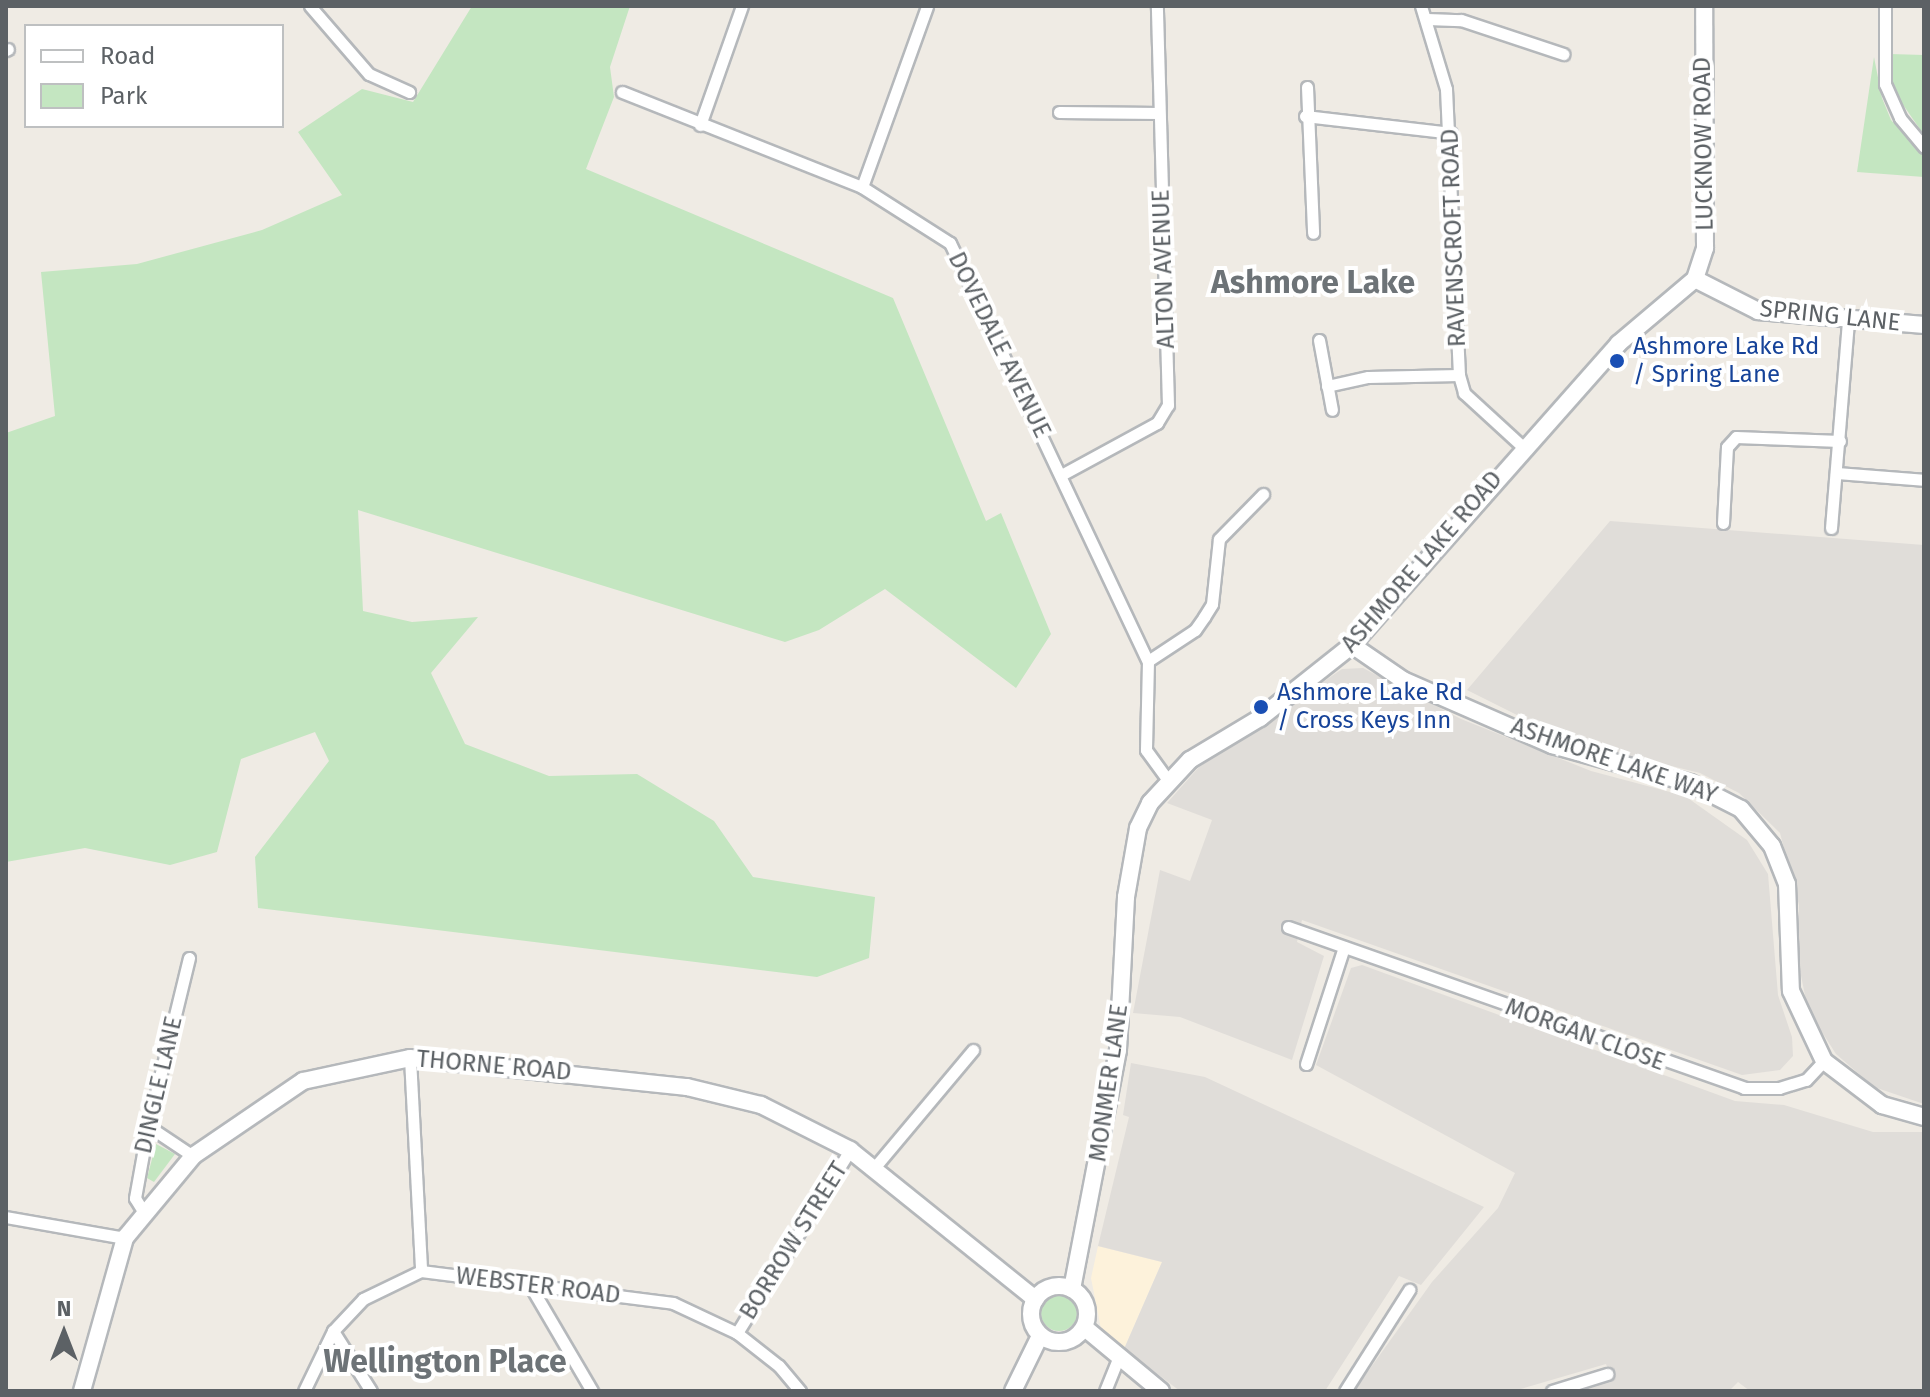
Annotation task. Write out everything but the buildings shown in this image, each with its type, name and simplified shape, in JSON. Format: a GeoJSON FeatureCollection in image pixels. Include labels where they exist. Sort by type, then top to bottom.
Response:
{"type":"FeatureCollection","features":[{"type":"Feature","properties":{"kind":"street"},"geometry":{"type":"LineString","coordinates":[[310,6],[369,74],[409,92]]}},
{"type":"Feature","properties":{"kind":"street"},"geometry":{"type":"LineString","coordinates":[[700,125],[742,6]]}},
{"type":"Feature","properties":{"kind":"street"},"geometry":{"type":"LineString","coordinates":[[862,187],[927,6]]}},
{"type":"Feature","properties":{"kind":"street","name":"ALTON AVENUE"},"geometry":{"type":"LineString","coordinates":[[1063,474],[1157,423],[1168,405],[1157,6]]}},
{"type":"Feature","properties":{"kind":"street","name":"RAVENSCROFT ROAD"},"geometry":{"type":"LineString","coordinates":[[1421,6],[1446,89],[1451,133],[1459,375],[1464,393],[1523,447]]}},
{"type":"Feature","properties":{"kind":"street","name":"LUCKNOW ROAD"},"geometry":{"type":"LineString","coordinates":[[1695,279],[1705,248],[1704,6]]}},
{"type":"Feature","properties":{"kind":"street"},"geometry":{"type":"LineString","coordinates":[[1885,6],[1885,84],[1900,118],[1924,147]]}},
{"type":"Feature","properties":{"kind":"street"},"geometry":{"type":"LineString","coordinates":[[1427,19],[1461,20],[1563,54]]}},
{"type":"Feature","properties":{"kind":"street"},"geometry":{"type":"LineString","coordinates":[[1307,87],[1305,116],[1313,170],[1313,233]]}},
{"type":"Feature","properties":{"kind":"street","name":"DOVEDALE AVENUE"},"geometry":{"type":"LineString","coordinates":[[622,92],[862,187],[950,243],[1063,474],[1148,661],[1146,750],[1167,779]]}},
{"type":"Feature","properties":{"kind":"street"},"geometry":{"type":"LineString","coordinates":[[1059,112],[1159,113]]}},
{"type":"Feature","properties":{"kind":"street"},"geometry":{"type":"LineString","coordinates":[[1305,116],[1451,133]]}},
{"type":"Feature","properties":{"kind":"street","name":"SPRING LANE"},"geometry":{"type":"LineString","coordinates":[[1695,279],[1758,311],[1924,325]]}},
{"type":"Feature","properties":{"kind":"street","name":"ASHMORE LAKE ROAD"},"geometry":{"type":"LineString","coordinates":[[1138,828],[1167,779],[1313,679],[1352,645],[1523,447],[1618,344],[1695,279]]}},
{"type":"Feature","properties":{"kind":"street"},"geometry":{"type":"LineString","coordinates":[[1831,528],[1848,319]]}},
{"type":"Feature","properties":{"kind":"street"},"geometry":{"type":"LineString","coordinates":[[1319,340],[1332,410]]}},
{"type":"Feature","properties":{"kind":"street"},"geometry":{"type":"LineString","coordinates":[[1327,386],[1368,377],[1459,375]]}},
{"type":"Feature","properties":{"kind":"street"},"geometry":{"type":"LineString","coordinates":[[1723,523],[1727,447],[1736,437],[1840,441]]}},
{"type":"Feature","properties":{"kind":"street"},"geometry":{"type":"LineString","coordinates":[[1836,473],[1924,480]]}},
{"type":"Feature","properties":{"kind":"street"},"geometry":{"type":"LineString","coordinates":[[1148,661],[1195,630],[1204,617],[1212,604],[1219,539],[1263,494]]}},
{"type":"Feature","properties":{"kind":"street","name":"ASHMORE LAKE WAY"},"geometry":{"type":"LineString","coordinates":[[1352,645],[1403,680],[1552,745],[1690,783],[1741,809],[1772,846],[1787,884],[1791,991],[1824,1061],[1882,1105],[1924,1117]]}},
{"type":"Feature","properties":{"kind":"street","name":"MONMER LANE"},"geometry":{"type":"LineString","coordinates":[[1072,1289],[1118,1050],[1121,956],[1138,828]]}},
{"type":"Feature","properties":{"kind":"street","name":"MORGAN CLOSE"},"geometry":{"type":"LineString","coordinates":[[1288,927],[1744,1088],[1779,1088],[1806,1080],[1824,1061]]}},
{"type":"Feature","properties":{"kind":"street"},"geometry":{"type":"LineString","coordinates":[[1306,1064],[1344,947]]}},
{"type":"Feature","properties":{"kind":"street","name":"DINGLE LANE"},"geometry":{"type":"LineString","coordinates":[[143,1211],[135,1198],[148,1126],[189,958]]}},
{"type":"Feature","properties":{"kind":"street"},"geometry":{"type":"LineString","coordinates":[[874,1168],[973,1050]]}},
{"type":"Feature","properties":{"kind":"street"},"geometry":{"type":"LineString","coordinates":[[410,1058],[421,1271]]}},
{"type":"Feature","properties":{"kind":"street","name":"THORNE ROAD"},"geometry":{"type":"LineString","coordinates":[[82,1391],[125,1238],[143,1211],[193,1156],[303,1081],[410,1058],[687,1087],[761,1105],[850,1150],[1035,1299]]}},
{"type":"Feature","properties":{"kind":"street"},"geometry":{"type":"LineString","coordinates":[[148,1126],[193,1156]]}},
{"type":"Feature","properties":{"kind":"street","name":"BORROW STREET"},"geometry":{"type":"LineString","coordinates":[[737,1333],[850,1150]]}},
{"type":"Feature","properties":{"kind":"street"},"geometry":{"type":"LineString","coordinates":[[6,1217],[125,1238]]}},
{"type":"Feature","properties":{"kind":"street","name":"WEBSTER ROAD"},"geometry":{"type":"LineString","coordinates":[[304,1391],[333,1331],[363,1299],[421,1271],[673,1303],[737,1333],[779,1366],[800,1391]]}},
{"type":"Feature","properties":{"kind":"street"},"geometry":{"type":"LineString","coordinates":[[531,1287],[592,1391]]}},
{"type":"Feature","properties":{"kind":"street"},"geometry":{"type":"LineString","coordinates":[[1048,1288],[1072,1289],[1087,1306],[1085,1328],[1066,1342],[1040,1336],[1031,1319],[1035,1299],[1048,1288]]}},
{"type":"Feature","properties":{"kind":"street"},"geometry":{"type":"LineString","coordinates":[[1345,1391],[1409,1290]]}},
{"type":"Feature","properties":{"kind":"street"},"geometry":{"type":"LineString","coordinates":[[1085,1328],[1118,1359],[1161,1391]]}},
{"type":"Feature","properties":{"kind":"street"},"geometry":{"type":"LineString","coordinates":[[333,1331],[371,1391]]}},
{"type":"Feature","properties":{"kind":"street"},"geometry":{"type":"LineString","coordinates":[[1013,1391],[1040,1336]]}},
{"type":"Feature","properties":{"kind":"street"},"geometry":{"type":"LineString","coordinates":[[1105,1391],[1118,1359]]}},
{"type":"Feature","properties":{"kind":"street"},"geometry":{"type":"LineString","coordinates":[[1552,1391],[1607,1374]]}},
{"type":"Feature","properties":{"kind":"shaded area"},"geometry":{"type":"Polygon","coordinates":[[[1610,521],[1924,545],[1924,1104],[1874,1087],[1836,1054],[1808,1010],[1798,961],[1799,905],[1780,833],[1739,793],[1700,773],[1569,741],[1467,690],[1610,521]]]}},
{"type":"Feature","properties":{"kind":"shaded area"},"geometry":{"type":"Polygon","coordinates":[[[1363,668],[1461,719],[1591,771],[1685,796],[1747,840],[1768,874],[1778,995],[1792,1037],[1793,1056],[1780,1070],[1742,1075],[1302,920],[1297,942],[1324,956],[1292,1060],[1180,1017],[1133,1013],[1160,870],[1190,881],[1212,820],[1167,803],[1199,767],[1342,669],[1363,668]]]}},
{"type":"Feature","properties":{"kind":"shaded area"},"geometry":{"type":"Polygon","coordinates":[[[1362,965],[1735,1101],[1784,1105],[1873,1132],[1924,1132],[1924,1391],[1750,1391],[1738,1382],[1729,1391],[1578,1391],[1611,1380],[1606,1364],[1514,1391],[1354,1391],[1432,1282],[1498,1208],[1515,1173],[1316,1065],[1351,968],[1362,965]]]}},
{"type":"Feature","properties":{"kind":"shaded area"},"geometry":{"type":"Polygon","coordinates":[[[1131,1063],[1205,1077],[1484,1207],[1421,1285],[1399,1276],[1325,1391],[1180,1391],[1124,1349],[1162,1262],[1098,1246],[1129,1117],[1123,1115],[1131,1063]]]}},
{"type":"Feature","properties":{"kind":"shaded area"},"geometry":{"type":"Polygon","coordinates":[[[1098,1246],[1162,1262],[1124,1349],[1101,1329],[1091,1278],[1098,1246]]]}},
{"type":"Feature","properties":{"kind":"green space"},"geometry":{"type":"Polygon","coordinates":[[[472,6],[630,6],[610,67],[614,97],[586,169],[893,298],[986,521],[1001,513],[1051,634],[1016,688],[885,589],[819,630],[785,642],[358,510],[363,611],[412,622],[478,617],[431,673],[465,744],[549,776],[637,774],[714,821],[753,877],[875,897],[869,958],[817,977],[258,908],[255,857],[329,761],[315,732],[241,759],[217,852],[170,865],[85,848],[6,862],[6,433],[55,416],[41,272],[137,264],[262,230],[342,195],[298,132],[362,89],[413,102],[472,6]]]}},
{"type":"Feature","properties":{"kind":"green space"},"geometry":{"type":"Polygon","coordinates":[[[1890,54],[1924,55],[1924,135],[1890,86],[1890,54]]]}},
{"type":"Feature","properties":{"kind":"green space"},"geometry":{"type":"Polygon","coordinates":[[[1874,57],[1882,98],[1891,120],[1924,156],[1924,177],[1857,172],[1874,57]]]}},
{"type":"Feature","properties":{"kind":"green space"},"geometry":{"type":"Polygon","coordinates":[[[156,1144],[175,1154],[154,1182],[147,1178],[156,1144]]]}},
{"type":"Feature","properties":{"kind":"green space"},"geometry":{"type":"Polygon","coordinates":[[[1059,1295],[1072,1300],[1077,1313],[1072,1326],[1059,1331],[1046,1326],[1041,1313],[1046,1300],[1059,1295]]]}},
{"type":"Feature","properties":{"kind":"place","name":"Ashmore Lake Rd / Spring Lane"},"geometry":{"type":"Point","coordinates":[1617,361]}},
{"type":"Feature","properties":{"kind":"place","name":"Ashmore Lake Rd / Cross Keys Inn"},"geometry":{"type":"Point","coordinates":[1261,707]}},
{"type":"Feature","properties":{"kind":"district","name":"Ashmore Lake"},"geometry":{"type":"Point","coordinates":[1313,282]}},
{"type":"Feature","properties":{"kind":"district","name":"Wellington Place"},"geometry":{"type":"Point","coordinates":[445,1361]}}]}
